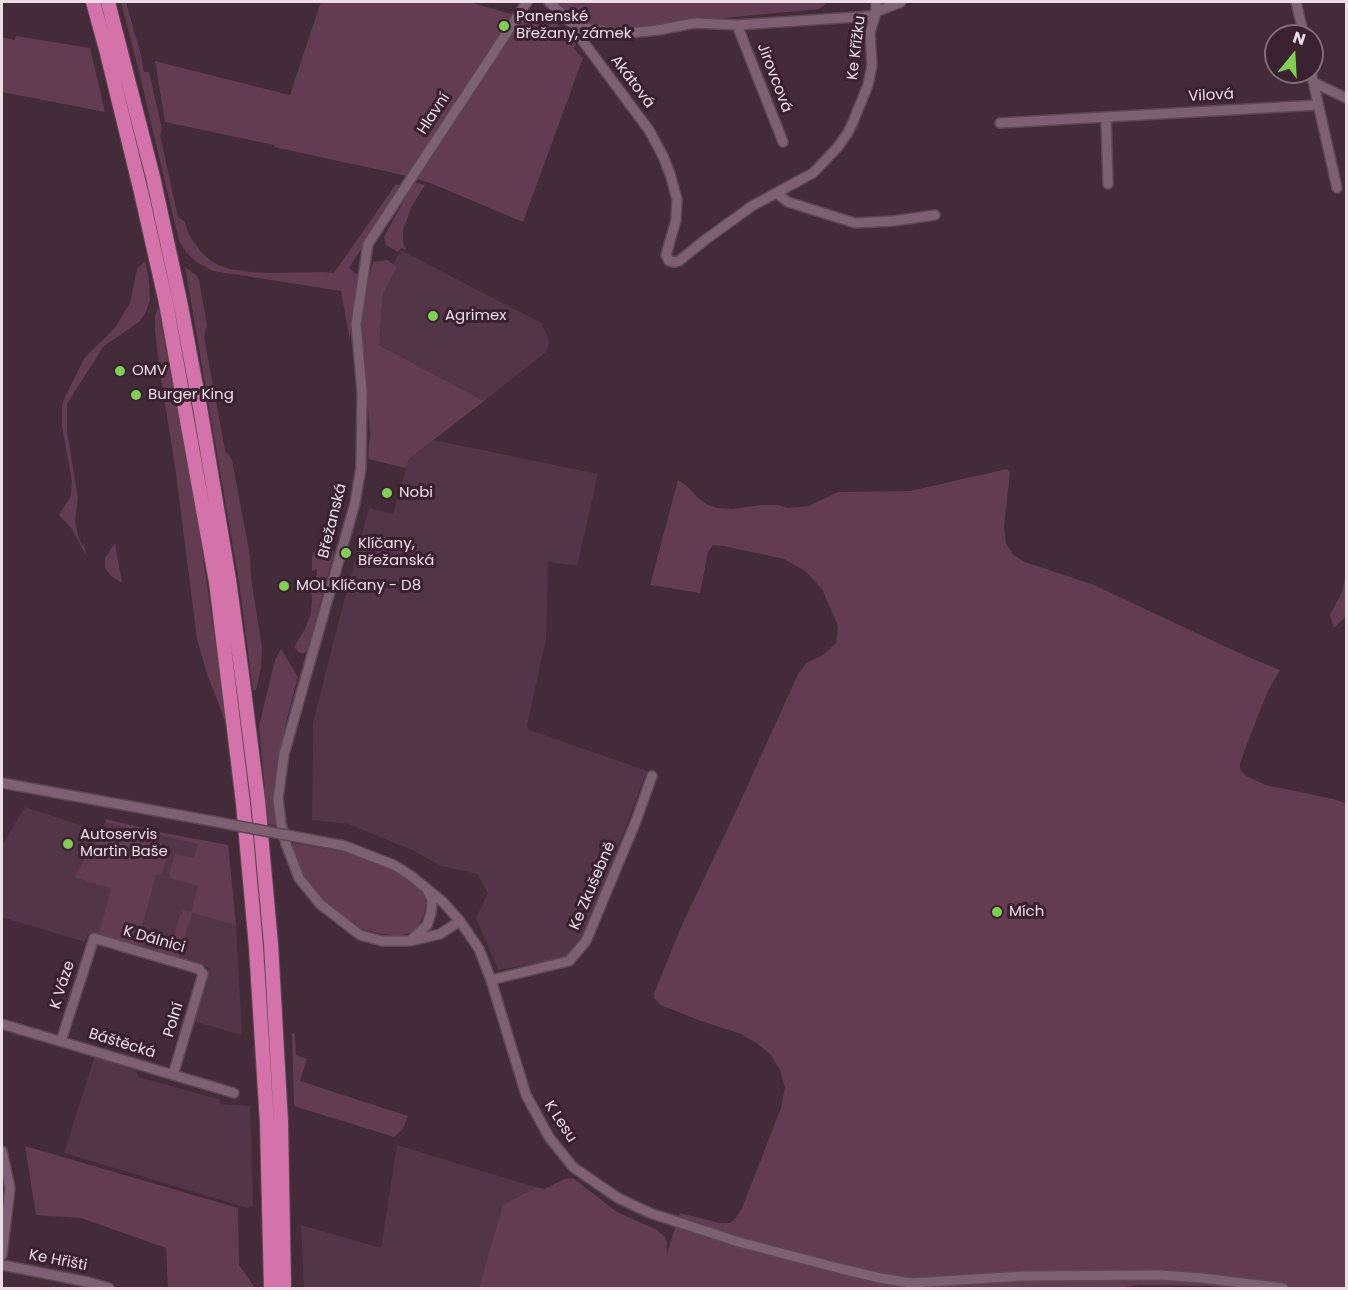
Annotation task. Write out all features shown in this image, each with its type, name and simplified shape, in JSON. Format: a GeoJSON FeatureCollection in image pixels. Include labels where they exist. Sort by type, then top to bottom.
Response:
{"type":"FeatureCollection","features":[{"type":"Feature","properties":{"kind":"highway"},"geometry":{"type":"LineString","coordinates":[[93,2],[141,192],[166,303],[216,582],[242,792],[256,947],[267,1123],[271,1288]]}},
{"type":"Feature","properties":{"kind":"highway"},"geometry":{"type":"LineString","coordinates":[[108,2],[150,166],[180,300],[201,413],[238,646],[258,801],[271,944],[281,1122],[285,1288]]}},
{"type":"Feature","properties":{"kind":"street","name":"Hlavní"},"geometry":{"type":"LineString","coordinates":[[368,244],[527,2]]}},
{"type":"Feature","properties":{"kind":"street"},"geometry":{"type":"LineString","coordinates":[[549,2],[578,27],[621,34],[695,23],[737,25],[871,16],[876,7],[901,2]]}},
{"type":"Feature","properties":{"kind":"street"},"geometry":{"type":"LineString","coordinates":[[1296,2],[1301,24]]}},
{"type":"Feature","properties":{"kind":"street","name":"Ke Křížku"},"geometry":{"type":"LineString","coordinates":[[767,199],[813,173],[847,134],[868,85],[872,65],[870,33],[876,7]]}},
{"type":"Feature","properties":{"kind":"street","name":"Jirovcová"},"geometry":{"type":"LineString","coordinates":[[737,25],[783,142]]}},
{"type":"Feature","properties":{"kind":"street","name":"Akátová"},"geometry":{"type":"LineString","coordinates":[[578,27],[579,36],[649,130],[663,156],[677,199],[676,220],[666,255],[669,261],[679,261],[752,206],[767,199]]}},
{"type":"Feature","properties":{"kind":"street"},"geometry":{"type":"LineString","coordinates":[[1314,84],[1337,188]]}},
{"type":"Feature","properties":{"kind":"street"},"geometry":{"type":"LineString","coordinates":[[1324,84],[1347,98]]}},
{"type":"Feature","properties":{"kind":"street","name":"Vilová"},"geometry":{"type":"LineString","coordinates":[[1000,123],[1318,105]]}},
{"type":"Feature","properties":{"kind":"street"},"geometry":{"type":"LineString","coordinates":[[1106,117],[1108,184]]}},
{"type":"Feature","properties":{"kind":"street"},"geometry":{"type":"LineString","coordinates":[[778,192],[788,202],[855,223],[893,221],[934,215]]}},
{"type":"Feature","properties":{"kind":"street","name":"Břežanská"},"geometry":{"type":"LineString","coordinates":[[368,244],[356,324],[362,392],[361,466],[355,503],[284,754],[278,799],[281,823],[299,878],[320,904],[360,935],[382,941],[410,941],[440,934],[460,921]]}},
{"type":"Feature","properties":{"kind":"street","name":"Ke Zkušebně"},"geometry":{"type":"LineString","coordinates":[[491,980],[569,961],[586,941],[636,821],[652,776]]}},
{"type":"Feature","properties":{"kind":"street"},"geometry":{"type":"LineString","coordinates":[[2,783],[345,846],[372,855],[410,874],[443,902],[460,921]]}},
{"type":"Feature","properties":{"kind":"street"},"geometry":{"type":"LineString","coordinates":[[410,941],[427,926],[431,913],[432,900],[426,887]]}},
{"type":"Feature","properties":{"kind":"street","name":"K Lesu"},"geometry":{"type":"LineString","coordinates":[[460,921],[479,949],[491,980],[526,1095],[549,1137],[573,1167],[618,1198],[650,1213],[739,1242],[848,1270],[911,1283],[1023,1276],[1160,1275],[1283,1288]]}},
{"type":"Feature","properties":{"kind":"street","name":"K Dálnici"},"geometry":{"type":"LineString","coordinates":[[94,938],[200,969],[203,974]]}},
{"type":"Feature","properties":{"kind":"street","name":"K Váze"},"geometry":{"type":"LineString","coordinates":[[61,1041],[94,938]]}},
{"type":"Feature","properties":{"kind":"street","name":"Polní"},"geometry":{"type":"LineString","coordinates":[[173,1075],[203,974]]}},
{"type":"Feature","properties":{"kind":"street","name":"Báštěcká"},"geometry":{"type":"LineString","coordinates":[[2,1024],[234,1093]]}},
{"type":"Feature","properties":{"kind":"street"},"geometry":{"type":"LineString","coordinates":[[2,1151],[10,1188],[2,1255]]}},
{"type":"Feature","properties":{"kind":"street","name":"Ke Hřišti"},"geometry":{"type":"LineString","coordinates":[[2,1265],[109,1288]]}},
{"type":"Feature","properties":{"kind":"shaded area"},"geometry":{"type":"Polygon","coordinates":[[[121,2],[126,2],[144,72],[149,72],[178,217],[185,222],[189,235],[200,251],[210,260],[230,269],[251,272],[334,273],[396,184],[402,187],[349,268],[358,275],[350,323],[350,341],[341,291],[213,271],[196,262],[186,252],[179,241],[121,2]]]}},
{"type":"Feature","properties":{"kind":"shaded area"},"geometry":{"type":"Polygon","coordinates":[[[321,2],[469,2],[511,14],[546,17],[577,41],[574,49],[583,58],[523,222],[430,183],[403,175],[165,122],[155,61],[290,95],[321,2]]]}},
{"type":"Feature","properties":{"kind":"shaded area"},"geometry":{"type":"Polygon","coordinates":[[[554,2],[829,2],[819,9],[713,19],[631,30],[583,27],[569,19],[554,2]]]}},
{"type":"Feature","properties":{"kind":"shaded area"},"geometry":{"type":"Polygon","coordinates":[[[16,36],[90,48],[105,112],[2,92],[2,37],[15,40],[16,36]]]}},
{"type":"Feature","properties":{"kind":"shaded area"},"geometry":{"type":"Polygon","coordinates":[[[414,182],[425,185],[412,206],[403,230],[406,250],[401,248],[398,252],[386,245],[384,237],[414,182]]]}},
{"type":"Feature","properties":{"kind":"shaded area"},"geometry":{"type":"Polygon","coordinates":[[[401,250],[541,323],[549,343],[546,352],[484,401],[379,345],[384,281],[401,250]]]}},
{"type":"Feature","properties":{"kind":"shaded area"},"geometry":{"type":"Polygon","coordinates":[[[387,260],[397,267],[383,293],[379,345],[484,401],[409,459],[406,468],[368,459],[370,434],[362,324],[366,291],[373,262],[387,260]]]}},
{"type":"Feature","properties":{"kind":"shaded area"},"geometry":{"type":"Polygon","coordinates":[[[145,261],[150,300],[146,312],[140,321],[103,347],[67,404],[67,431],[78,498],[75,521],[86,555],[72,529],[59,515],[71,496],[72,481],[62,427],[62,406],[85,357],[115,328],[130,303],[137,269],[145,261]]]}},
{"type":"Feature","properties":{"kind":"shaded area"},"geometry":{"type":"Polygon","coordinates":[[[185,267],[199,280],[207,325],[204,337],[225,450],[232,460],[250,556],[251,578],[262,648],[261,668],[256,690],[253,690],[239,582],[185,267]]]}},
{"type":"Feature","properties":{"kind":"shaded area"},"geometry":{"type":"Polygon","coordinates":[[[158,307],[195,502],[228,729],[207,674],[197,639],[155,331],[155,316],[158,307]]]}},
{"type":"Feature","properties":{"kind":"shaded area"},"geometry":{"type":"Polygon","coordinates":[[[434,440],[598,474],[577,566],[548,562],[546,639],[527,726],[530,730],[647,771],[584,937],[568,958],[498,970],[476,918],[488,893],[477,874],[441,866],[412,850],[348,824],[312,820],[313,723],[369,508],[393,514],[409,459],[434,440]]]}},
{"type":"Feature","properties":{"kind":"shaded area"},"geometry":{"type":"Polygon","coordinates":[[[1007,469],[1010,473],[1004,527],[1006,543],[1013,555],[1025,562],[1094,585],[1280,670],[1259,713],[1240,763],[1240,769],[1246,776],[1266,785],[1346,803],[1346,1288],[1140,1285],[1118,1288],[479,1288],[503,1205],[537,1187],[544,1189],[565,1179],[573,1178],[617,1212],[657,1230],[665,1237],[667,1253],[680,1213],[720,1223],[730,1223],[742,1208],[781,1108],[785,1088],[780,1070],[770,1054],[741,1034],[661,1005],[654,998],[654,994],[681,927],[798,674],[806,663],[823,655],[836,643],[838,626],[822,589],[805,571],[784,559],[713,545],[708,552],[700,593],[650,585],[678,480],[706,504],[717,508],[778,505],[787,508],[809,506],[838,492],[910,491],[1007,469]]]}},
{"type":"Feature","properties":{"kind":"shaded area"},"geometry":{"type":"Polygon","coordinates":[[[115,543],[122,583],[111,576],[105,568],[105,558],[115,543]]]}},
{"type":"Feature","properties":{"kind":"shaded area"},"geometry":{"type":"Polygon","coordinates":[[[318,545],[331,548],[334,553],[307,651],[303,654],[294,647],[311,614],[311,586],[316,584],[317,569],[312,571],[312,556],[318,545]]]}},
{"type":"Feature","properties":{"kind":"shaded area"},"geometry":{"type":"Polygon","coordinates":[[[1346,572],[1346,616],[1334,628],[1330,615],[1342,592],[1346,572]]]}},
{"type":"Feature","properties":{"kind":"shaded area"},"geometry":{"type":"Polygon","coordinates":[[[281,649],[298,677],[277,769],[274,801],[277,826],[268,824],[259,726],[275,660],[281,649]]]}},
{"type":"Feature","properties":{"kind":"shaded area"},"geometry":{"type":"Polygon","coordinates":[[[25,807],[102,832],[106,819],[228,845],[236,925],[242,1035],[193,1021],[209,968],[88,934],[85,942],[2,917],[2,845],[25,807]]]}},
{"type":"Feature","properties":{"kind":"shaded area"},"geometry":{"type":"Polygon","coordinates":[[[106,819],[228,845],[236,925],[192,913],[178,960],[155,953],[158,944],[171,947],[180,915],[183,910],[191,912],[198,886],[172,879],[169,874],[175,854],[194,858],[198,844],[107,823],[106,819]]]}},
{"type":"Feature","properties":{"kind":"shaded area"},"geometry":{"type":"Polygon","coordinates":[[[103,829],[160,842],[166,850],[167,855],[162,874],[156,875],[139,938],[145,940],[142,948],[98,937],[111,889],[74,877],[103,829]]]}},
{"type":"Feature","properties":{"kind":"shaded area"},"geometry":{"type":"Polygon","coordinates":[[[293,843],[345,852],[369,860],[417,885],[424,894],[426,904],[419,925],[412,932],[401,936],[382,934],[362,929],[337,913],[319,896],[303,875],[293,843]]]}},
{"type":"Feature","properties":{"kind":"shaded area"},"geometry":{"type":"Polygon","coordinates":[[[292,1033],[295,1034],[296,1055],[307,1059],[300,1081],[408,1116],[403,1129],[394,1137],[294,1106],[292,1033]]]}},
{"type":"Feature","properties":{"kind":"shaded area"},"geometry":{"type":"Polygon","coordinates":[[[95,1055],[134,1067],[139,1077],[218,1099],[220,1104],[250,1106],[253,1206],[248,1208],[64,1153],[95,1055]]]}},
{"type":"Feature","properties":{"kind":"shaded area"},"geometry":{"type":"Polygon","coordinates":[[[397,1145],[617,1212],[657,1230],[665,1237],[667,1254],[653,1288],[304,1288],[301,1225],[381,1248],[397,1145]]]}},
{"type":"Feature","properties":{"kind":"shaded area"},"geometry":{"type":"Polygon","coordinates":[[[25,1146],[238,1208],[239,1265],[255,1288],[168,1288],[166,1248],[81,1218],[36,1215],[25,1146]]]}},
{"type":"Feature","properties":{"kind":"place","name":"Panenské Břežany, zámek"},"geometry":{"type":"Point","coordinates":[504,26]}},
{"type":"Feature","properties":{"kind":"place","name":"Agrimex"},"geometry":{"type":"Point","coordinates":[433,316]}},
{"type":"Feature","properties":{"kind":"place","name":"OMV"},"geometry":{"type":"Point","coordinates":[120,371]}},
{"type":"Feature","properties":{"kind":"place","name":"Burger King"},"geometry":{"type":"Point","coordinates":[136,395]}},
{"type":"Feature","properties":{"kind":"place","name":"Nobi"},"geometry":{"type":"Point","coordinates":[387,493]}},
{"type":"Feature","properties":{"kind":"place","name":"Klíčany, Břežanská"},"geometry":{"type":"Point","coordinates":[346,553]}},
{"type":"Feature","properties":{"kind":"place","name":"MOL Klíčany - D8"},"geometry":{"type":"Point","coordinates":[284,586]}},
{"type":"Feature","properties":{"kind":"place","name":"Autoservis Martin Baše"},"geometry":{"type":"Point","coordinates":[68,844]}},
{"type":"Feature","properties":{"kind":"place","name":"Mích"},"geometry":{"type":"Point","coordinates":[997,912]}}]}
